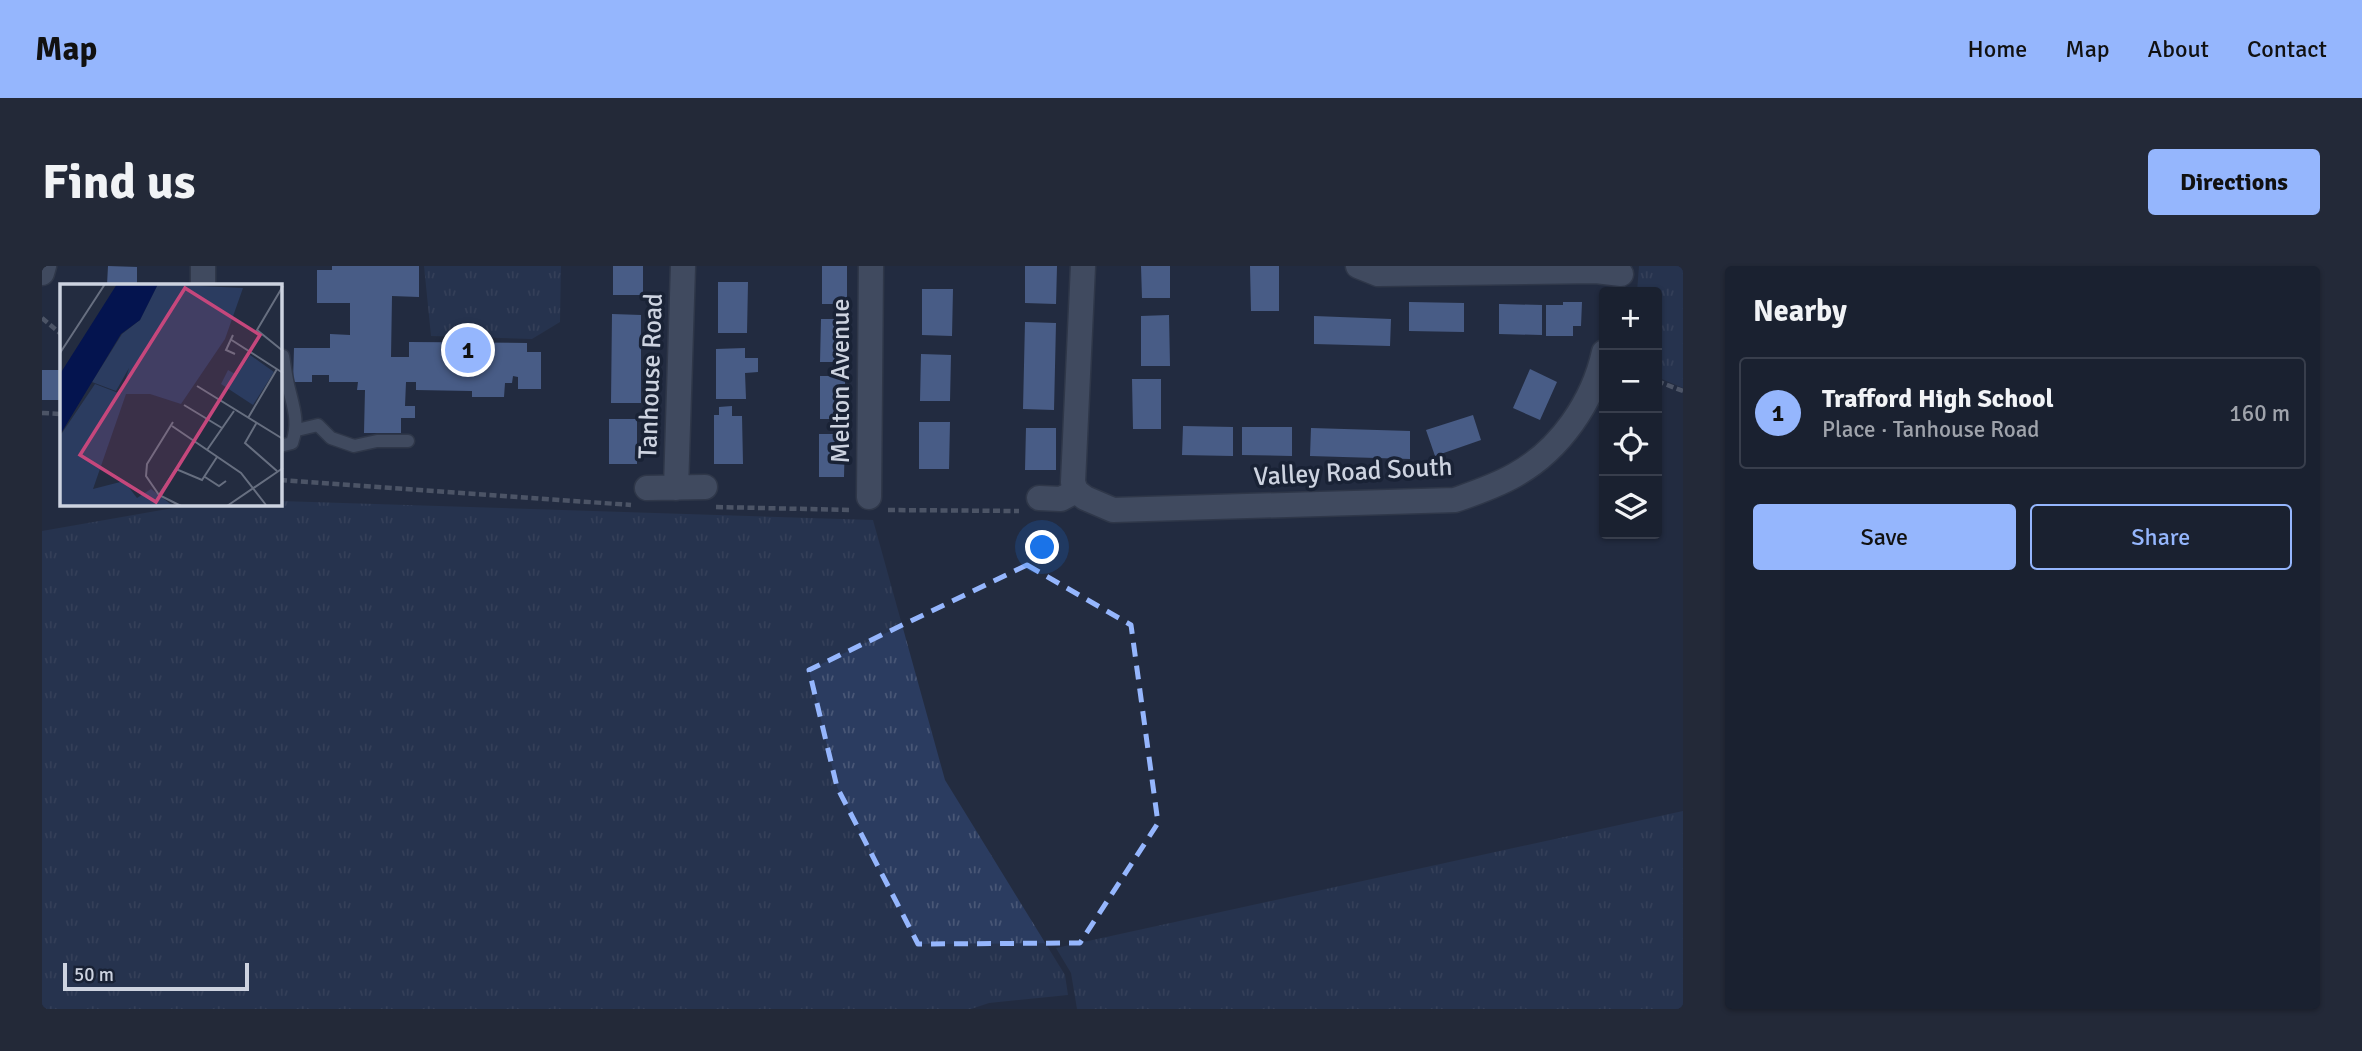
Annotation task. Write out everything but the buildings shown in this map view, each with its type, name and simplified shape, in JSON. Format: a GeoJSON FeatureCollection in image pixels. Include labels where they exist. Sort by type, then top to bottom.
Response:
{"type":"FeatureCollection","features":[{"type":"Feature","properties":{"kind":"street"},"geometry":{"type":"LineString","coordinates":[[42,273],[44,266]]}},
{"type":"Feature","properties":{"kind":"street"},"geometry":{"type":"LineString","coordinates":[[203,266],[203,284]]}},
{"type":"Feature","properties":{"kind":"street","name":"Tanhouse Road"},"geometry":{"type":"LineString","coordinates":[[676,488],[683,266]]}},
{"type":"Feature","properties":{"kind":"street","name":"Melton Avenue"},"geometry":{"type":"LineString","coordinates":[[870,266],[872,496]]}},
{"type":"Feature","properties":{"kind":"street"},"geometry":{"type":"LineString","coordinates":[[1039,498],[1061,499],[1076,491],[1073,482],[1083,266]]}},
{"type":"Feature","properties":{"kind":"street"},"geometry":{"type":"LineString","coordinates":[[1358,266],[1378,274],[1596,271],[1620,277]]}},
{"type":"Feature","properties":{"kind":"street","name":"Valley Road South"},"geometry":{"type":"LineString","coordinates":[[1076,491],[1085,498],[1113,510],[1455,500],[1517,474],[1543,455],[1568,430],[1599,372]]}},
{"type":"Feature","properties":{"kind":"street","name":"Tanhouse Road"},"geometry":{"type":"LineString","coordinates":[[647,488],[705,487]]}},
{"type":"Feature","properties":{"kind":"lane"},"geometry":{"type":"LineString","coordinates":[[282,446],[292,443],[297,429],[296,412],[288,388],[283,356]]}},
{"type":"Feature","properties":{"kind":"lane"},"geometry":{"type":"LineString","coordinates":[[297,429],[318,425],[331,438],[354,446],[377,442],[408,442]]}},
{"type":"Feature","properties":{"kind":"path"},"geometry":{"type":"LineString","coordinates":[[42,318],[60,333]]}},
{"type":"Feature","properties":{"kind":"path"},"geometry":{"type":"LineString","coordinates":[[1662,383],[1683,391]]}},
{"type":"Feature","properties":{"kind":"path"},"geometry":{"type":"LineString","coordinates":[[42,414],[60,414]]}},
{"type":"Feature","properties":{"kind":"highlighted area"},"geometry":{"type":"Polygon","coordinates":[[[1027,565],[1131,625],[1158,823],[1080,943],[918,944],[837,787],[809,670],[1027,565]]]}},
{"type":"Feature","properties":{"kind":"green space"},"geometry":{"type":"Polygon","coordinates":[[[424,266],[561,266],[560,322],[532,339],[431,336],[424,266]]]}},
{"type":"Feature","properties":{"kind":"green space"},"geometry":{"type":"Polygon","coordinates":[[[1639,266],[1683,266],[1683,388],[1662,379],[1662,287],[1637,287],[1639,266]]]}},
{"type":"Feature","properties":{"kind":"green space"},"geometry":{"type":"Polygon","coordinates":[[[282,501],[873,520],[945,780],[1065,975],[1068,995],[989,1003],[971,1009],[42,1009],[42,531],[185,506],[282,506],[282,501]]]}},
{"type":"Feature","properties":{"kind":"green space"},"geometry":{"type":"Polygon","coordinates":[[[1683,811],[1683,1009],[1077,1009],[1071,973],[1056,948],[1683,811]]]}},
{"type":"Feature","properties":{"kind":"place","name":"Trafford High School"},"geometry":{"type":"Point","coordinates":[468,350]}}]}
